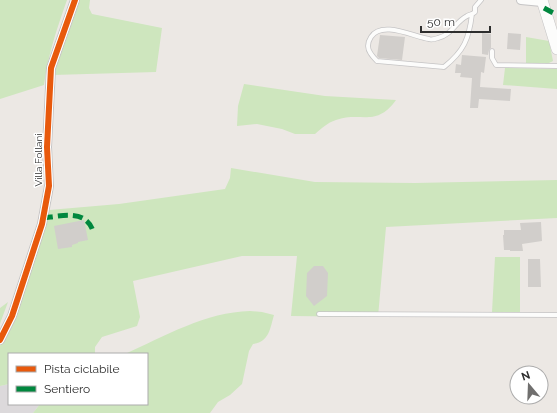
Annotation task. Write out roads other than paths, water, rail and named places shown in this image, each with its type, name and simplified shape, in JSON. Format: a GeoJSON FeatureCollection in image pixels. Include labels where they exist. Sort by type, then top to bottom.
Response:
{"type":"FeatureCollection","features":[{"type":"Feature","properties":{"kind":"main road"},"geometry":{"type":"LineString","coordinates":[[542,1],[557,49]]}},
{"type":"Feature","properties":{"kind":"street","name":"Villa Follani"},"geometry":{"type":"LineString","coordinates":[[0,340],[12,316],[42,224],[48,186],[47,147],[51,68],[75,0]]}},
{"type":"Feature","properties":{"kind":"street"},"geometry":{"type":"LineString","coordinates":[[521,0],[542,1]]}},
{"type":"Feature","properties":{"kind":"lane"},"geometry":{"type":"LineString","coordinates":[[472,14],[457,24],[449,33],[439,38],[430,40],[414,34],[395,30],[380,30],[373,34],[369,40],[368,46],[371,56],[377,61],[444,67],[462,50],[468,38],[472,14],[475,12],[475,7],[481,0]]}},
{"type":"Feature","properties":{"kind":"lane"},"geometry":{"type":"LineString","coordinates":[[492,51],[492,58],[496,65],[557,66]]}},
{"type":"Feature","properties":{"kind":"lane"},"geometry":{"type":"LineString","coordinates":[[320,314],[557,315]]}}]}
